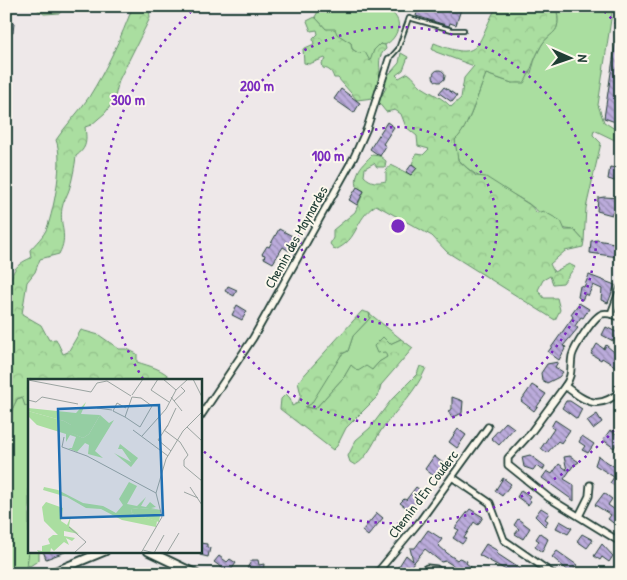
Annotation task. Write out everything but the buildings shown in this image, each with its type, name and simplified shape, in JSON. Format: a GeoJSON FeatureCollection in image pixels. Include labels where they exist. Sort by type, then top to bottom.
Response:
{"type":"FeatureCollection","features":[{"type":"Feature","properties":{"kind":"street","name":"Chemin des Maynardes"},"geometry":{"type":"LineString","coordinates":[[201,416],[253,338],[354,157],[372,112],[389,59]]}},
{"type":"Feature","properties":{"kind":"street"},"geometry":{"type":"LineString","coordinates":[[611,314],[621,287]]}},
{"type":"Feature","properties":{"kind":"street"},"geometry":{"type":"LineString","coordinates":[[621,318],[611,314],[602,314],[594,320],[574,351],[572,371],[565,386],[529,435],[508,458],[508,465],[549,498],[617,540],[621,540]]}},
{"type":"Feature","properties":{"kind":"street"},"geometry":{"type":"LineString","coordinates":[[565,386],[592,403],[599,404],[620,392]]}},
{"type":"Feature","properties":{"kind":"street","name":"Chemin d'En Couderc"},"geometry":{"type":"LineString","coordinates":[[376,574],[420,521],[488,427]]}},
{"type":"Feature","properties":{"kind":"street"},"geometry":{"type":"LineString","coordinates":[[452,477],[490,503],[504,540],[554,574]]}},
{"type":"Feature","properties":{"kind":"street"},"geometry":{"type":"LineString","coordinates":[[579,516],[589,496],[590,485]]}},
{"type":"Feature","properties":{"kind":"street"},"geometry":{"type":"LineString","coordinates":[[50,574],[103,552]]}},
{"type":"Feature","properties":{"kind":"street"},"geometry":{"type":"LineString","coordinates":[[150,552],[196,574]]}},
{"type":"Feature","properties":{"kind":"street"},"geometry":{"type":"LineString","coordinates":[[418,574],[427,568],[436,569],[442,574]]}},
{"type":"Feature","properties":{"kind":"lane"},"geometry":{"type":"LineString","coordinates":[[389,59],[398,49],[409,18],[452,30],[464,30]]}},
{"type":"Feature","properties":{"kind":"green space"},"geometry":{"type":"Polygon","coordinates":[[[32,6],[63,6],[60,13],[44,14],[32,6]]]}},
{"type":"Feature","properties":{"kind":"green space"},"geometry":{"type":"Polygon","coordinates":[[[133,6],[149,6],[150,18],[119,80],[114,101],[105,113],[91,125],[85,127],[85,144],[76,156],[69,190],[62,208],[64,236],[62,247],[59,254],[40,259],[35,272],[27,282],[22,314],[41,325],[49,340],[56,339],[63,354],[68,352],[81,330],[99,335],[119,349],[127,349],[137,354],[137,362],[161,371],[171,379],[28,379],[28,405],[25,406],[22,397],[17,399],[6,422],[6,297],[10,293],[12,276],[16,267],[31,258],[30,250],[42,237],[47,228],[59,171],[56,140],[96,86],[124,30],[133,6]]]}},
{"type":"Feature","properties":{"kind":"green space"},"geometry":{"type":"Polygon","coordinates":[[[321,6],[380,6],[390,11],[396,17],[398,21],[397,31],[390,42],[385,45],[380,44],[374,50],[371,62],[352,49],[351,43],[326,29],[315,17],[321,6]]]}},
{"type":"Feature","properties":{"kind":"green space"},"geometry":{"type":"Polygon","coordinates":[[[497,6],[556,6],[558,24],[554,32],[543,43],[524,83],[512,83],[486,74],[469,119],[455,140],[458,160],[476,176],[486,177],[530,205],[537,213],[543,211],[561,221],[565,230],[574,230],[584,241],[583,247],[565,251],[550,264],[554,272],[569,264],[575,267],[563,283],[553,284],[550,276],[543,280],[538,290],[544,298],[557,298],[560,310],[555,320],[447,252],[432,236],[376,205],[363,217],[353,235],[343,246],[335,250],[330,244],[333,238],[333,230],[355,212],[364,191],[357,187],[358,173],[372,155],[380,156],[386,161],[385,167],[377,167],[374,163],[365,168],[364,176],[374,182],[380,182],[386,181],[386,171],[391,165],[411,175],[417,168],[412,164],[416,154],[423,155],[429,149],[418,146],[417,136],[406,127],[401,114],[395,110],[386,112],[378,102],[386,88],[384,80],[399,63],[401,53],[408,57],[403,70],[396,75],[399,78],[408,73],[422,87],[451,107],[461,98],[464,78],[474,66],[436,52],[432,49],[434,43],[450,49],[470,50],[481,40],[497,6]]]}},
{"type":"Feature","properties":{"kind":"green space"},"geometry":{"type":"Polygon","coordinates":[[[556,6],[613,6],[598,105],[604,122],[621,133],[621,143],[594,130],[593,135],[601,143],[586,208],[584,241],[574,230],[554,224],[520,198],[484,180],[458,159],[456,151],[455,139],[460,135],[469,119],[486,74],[512,83],[531,73],[536,56],[543,43],[554,32],[558,24],[556,6]]]}},
{"type":"Feature","properties":{"kind":"green space"},"geometry":{"type":"Polygon","coordinates":[[[315,17],[326,29],[335,29],[337,34],[351,43],[352,49],[358,53],[365,52],[370,61],[374,50],[380,44],[385,45],[386,49],[381,55],[379,80],[373,98],[357,100],[338,78],[334,78],[330,71],[323,68],[322,63],[326,60],[325,58],[309,64],[304,63],[303,49],[314,44],[313,39],[318,34],[317,30],[311,31],[307,21],[315,17]]]}},
{"type":"Feature","properties":{"kind":"green space"},"geometry":{"type":"Polygon","coordinates":[[[362,311],[369,313],[370,318],[353,336],[348,351],[342,354],[311,404],[305,407],[315,409],[344,377],[351,365],[358,371],[366,366],[372,370],[387,357],[385,352],[377,353],[374,346],[383,337],[390,344],[401,339],[413,348],[381,385],[378,396],[346,428],[333,450],[280,409],[281,399],[286,394],[290,398],[292,406],[298,403],[301,395],[298,382],[362,311]]]}},
{"type":"Feature","properties":{"kind":"green space"},"geometry":{"type":"Polygon","coordinates":[[[369,313],[401,339],[390,344],[383,337],[388,357],[379,362],[372,370],[358,371],[351,366],[344,377],[315,409],[304,407],[342,354],[348,351],[353,336],[370,318],[369,313]]]}},
{"type":"Feature","properties":{"kind":"green space"},"geometry":{"type":"Polygon","coordinates":[[[420,366],[426,368],[417,384],[385,425],[368,453],[355,465],[350,462],[348,456],[356,440],[370,428],[392,399],[417,374],[420,366]]]}},
{"type":"Feature","properties":{"kind":"green space"},"geometry":{"type":"Polygon","coordinates":[[[23,397],[25,405],[28,405],[29,552],[26,574],[6,570],[6,422],[17,399],[23,397]]]}},
{"type":"Feature","properties":{"kind":"green space"},"geometry":{"type":"Polygon","coordinates":[[[29,552],[39,552],[39,560],[30,566],[27,565],[29,552]]]}}]}
